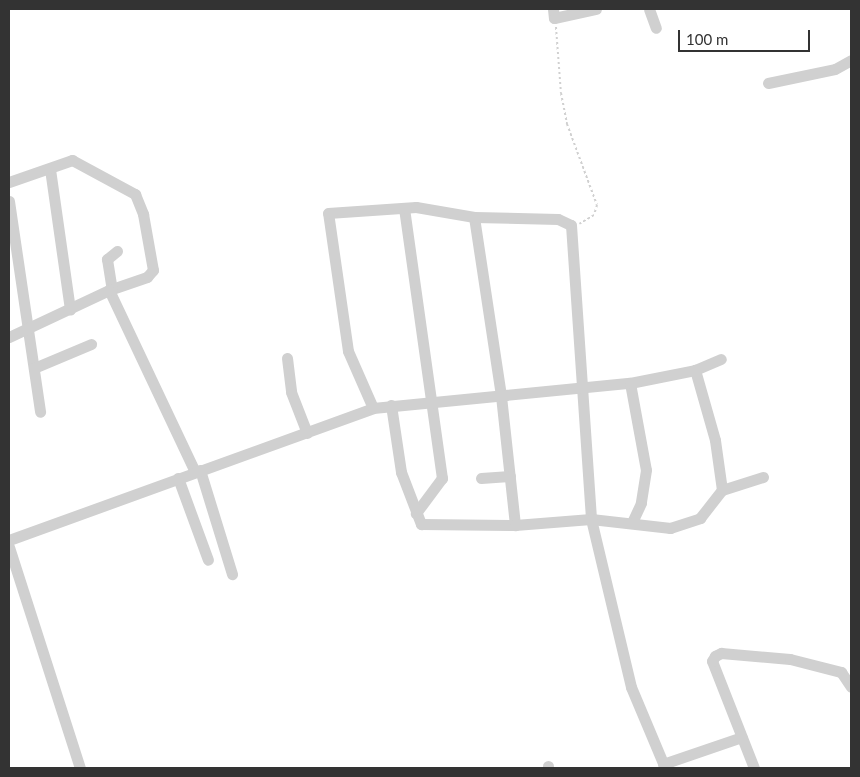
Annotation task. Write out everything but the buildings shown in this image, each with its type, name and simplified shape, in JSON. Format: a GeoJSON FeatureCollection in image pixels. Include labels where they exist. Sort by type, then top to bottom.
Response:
{"type":"FeatureCollection","features":[{"type":"Feature","properties":{"kind":"street"},"geometry":{"type":"LineString","coordinates":[[553,13],[596,9]]}},
{"type":"Feature","properties":{"kind":"street"},"geometry":{"type":"LineString","coordinates":[[649,9],[656,28]]}},
{"type":"Feature","properties":{"kind":"street"},"geometry":{"type":"LineString","coordinates":[[768,83],[835,69],[851,60]]}},
{"type":"Feature","properties":{"kind":"street"},"geometry":{"type":"LineString","coordinates":[[9,182],[76,160],[137,197],[144,214],[153,270],[146,277],[110,290],[9,337]]}},
{"type":"Feature","properties":{"kind":"street"},"geometry":{"type":"LineString","coordinates":[[50,169],[70,310]]}},
{"type":"Feature","properties":{"kind":"street"},"geometry":{"type":"LineString","coordinates":[[9,200],[40,412]]}},
{"type":"Feature","properties":{"kind":"street"},"geometry":{"type":"LineString","coordinates":[[404,208],[442,478],[416,513]]}},
{"type":"Feature","properties":{"kind":"street"},"geometry":{"type":"LineString","coordinates":[[373,408],[348,351],[328,215],[330,212],[404,208],[474,216],[558,220],[571,225],[591,519],[631,687],[664,766],[742,737]]}},
{"type":"Feature","properties":{"kind":"street"},"geometry":{"type":"LineString","coordinates":[[474,216],[501,396],[515,525]]}},
{"type":"Feature","properties":{"kind":"street"},"geometry":{"type":"LineString","coordinates":[[117,251],[108,256],[110,290],[198,471],[232,574]]}},
{"type":"Feature","properties":{"kind":"street"},"geometry":{"type":"LineString","coordinates":[[34,368],[91,344]]}},
{"type":"Feature","properties":{"kind":"street"},"geometry":{"type":"LineString","coordinates":[[287,358],[291,392],[306,433]]}},
{"type":"Feature","properties":{"kind":"street"},"geometry":{"type":"LineString","coordinates":[[9,540],[373,408],[431,401],[581,390],[630,383],[695,370],[721,358]]}},
{"type":"Feature","properties":{"kind":"street"},"geometry":{"type":"LineString","coordinates":[[695,370],[715,440],[722,490]]}},
{"type":"Feature","properties":{"kind":"street"},"geometry":{"type":"LineString","coordinates":[[630,383],[646,470],[641,503],[632,522]]}},
{"type":"Feature","properties":{"kind":"street"},"geometry":{"type":"LineString","coordinates":[[391,405],[401,472],[421,524],[515,525],[591,519],[632,522],[670,528],[682,526],[704,514],[722,490],[763,477]]}},
{"type":"Feature","properties":{"kind":"street"},"geometry":{"type":"LineString","coordinates":[[481,478],[510,476]]}},
{"type":"Feature","properties":{"kind":"street"},"geometry":{"type":"LineString","coordinates":[[178,478],[208,560]]}},
{"type":"Feature","properties":{"kind":"street"},"geometry":{"type":"LineString","coordinates":[[9,547],[80,768]]}},
{"type":"Feature","properties":{"kind":"street"},"geometry":{"type":"LineString","coordinates":[[754,768],[712,661],[715,656],[721,653],[790,659],[841,672],[851,687]]}},
{"type":"Feature","properties":{"kind":"path"},"geometry":{"type":"LineString","coordinates":[[553,13],[561,94],[567,124],[597,205],[597,210],[588,220],[571,225]]}}]}
